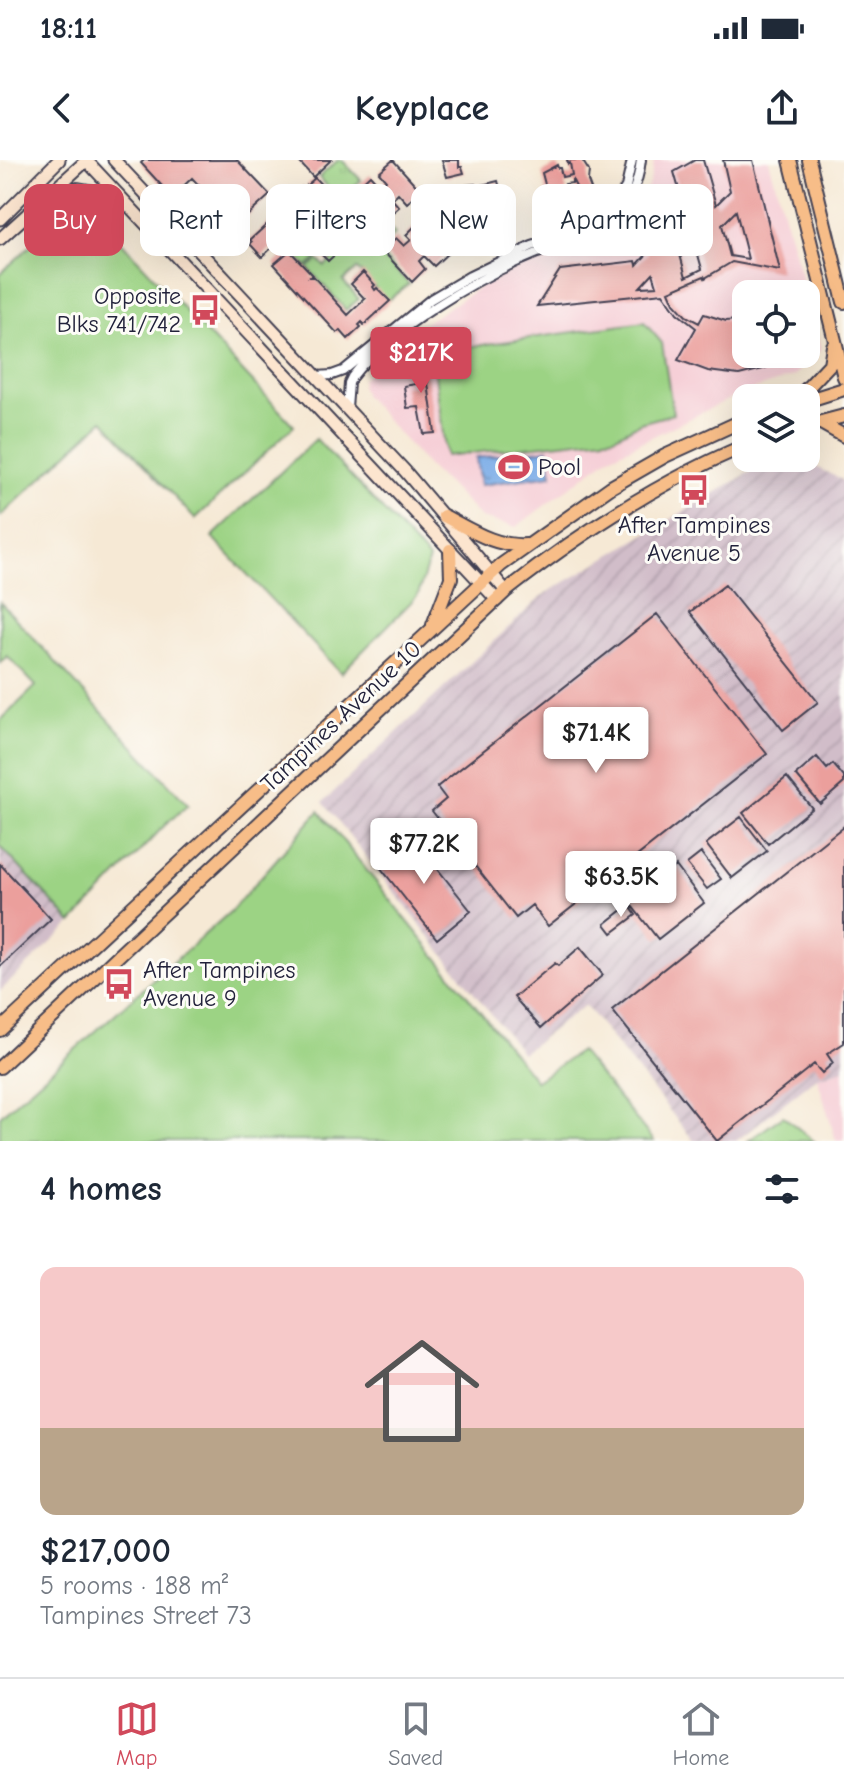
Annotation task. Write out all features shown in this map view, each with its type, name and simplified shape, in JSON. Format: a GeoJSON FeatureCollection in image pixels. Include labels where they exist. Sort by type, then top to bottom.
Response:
{"type":"FeatureCollection","features":[{"type":"Feature","properties":{"kind":"main road"},"geometry":{"type":"LineString","coordinates":[[41,179],[47,160]]}},
{"type":"Feature","properties":{"kind":"main road"},"geometry":{"type":"LineString","coordinates":[[0,219],[59,160]]}},
{"type":"Feature","properties":{"kind":"main road"},"geometry":{"type":"LineString","coordinates":[[60,184],[87,160],[450,550],[502,595]]}},
{"type":"Feature","properties":{"kind":"main road"},"geometry":{"type":"LineString","coordinates":[[114,160],[444,516],[486,578]]}},
{"type":"Feature","properties":{"kind":"main road"},"geometry":{"type":"LineString","coordinates":[[790,160],[844,377]]}},
{"type":"Feature","properties":{"kind":"main road"},"geometry":{"type":"LineString","coordinates":[[809,160],[844,302]]}},
{"type":"Feature","properties":{"kind":"main road"},"geometry":{"type":"LineString","coordinates":[[124,203],[129,205]]}},
{"type":"Feature","properties":{"kind":"main road"},"geometry":{"type":"LineString","coordinates":[[0,239],[24,217]]}},
{"type":"Feature","properties":{"kind":"main road"},"geometry":{"type":"LineString","coordinates":[[811,384],[830,364],[833,335]]}},
{"type":"Feature","properties":{"kind":"main road"},"geometry":{"type":"LineString","coordinates":[[820,397],[844,389]]}},
{"type":"Feature","properties":{"kind":"main road"},"geometry":{"type":"LineString","coordinates":[[821,423],[844,416]]}},
{"type":"Feature","properties":{"kind":"main road"},"geometry":{"type":"LineString","coordinates":[[821,423],[844,436]]}},
{"type":"Feature","properties":{"kind":"main road","name":"Tampines Avenue 10"},"geometry":{"type":"LineString","coordinates":[[0,1030],[486,578],[527,545],[611,487],[665,456],[732,425]]}},
{"type":"Feature","properties":{"kind":"main road","name":"Tampines Avenue 10"},"geometry":{"type":"LineString","coordinates":[[0,1067],[502,595],[577,538],[620,511],[732,451]]}},
{"type":"Feature","properties":{"kind":"main road"},"geometry":{"type":"LineString","coordinates":[[444,516],[492,541],[510,546],[527,545]]}},
{"type":"Feature","properties":{"kind":"main road"},"geometry":{"type":"LineString","coordinates":[[432,628],[451,578],[450,550]]}},
{"type":"Feature","properties":{"kind":"street"},"geometry":{"type":"LineString","coordinates":[[317,376],[343,371],[431,299],[470,276],[532,246],[594,224],[619,199],[626,187],[632,160]]}},
{"type":"Feature","properties":{"kind":"street"},"geometry":{"type":"LineString","coordinates":[[347,408],[352,377],[403,330],[474,283],[535,254],[582,239],[606,225],[626,205],[634,191],[641,160]]}},
{"type":"Feature","properties":{"kind":"shaded area"},"geometry":{"type":"Polygon","coordinates":[[[654,160],[769,160],[802,280],[732,280],[732,368],[802,368],[794,376],[770,384],[732,384],[732,398],[610,457],[516,527],[481,518],[431,470],[364,395],[362,379],[416,329],[484,284],[522,266],[554,256],[713,256],[713,184],[649,184],[654,160]]]}},
{"type":"Feature","properties":{"kind":"shaded area"},"geometry":{"type":"Polygon","coordinates":[[[820,469],[844,481],[844,1069],[817,1077],[736,1141],[694,1141],[585,1005],[522,1053],[323,802],[543,595],[750,472],[820,472],[820,469]]]}},
{"type":"Feature","properties":{"kind":"shaded area"},"geometry":{"type":"Polygon","coordinates":[[[0,846],[72,923],[0,991],[0,846]]]}},
{"type":"Feature","properties":{"kind":"shaded area"},"geometry":{"type":"Polygon","coordinates":[[[844,1069],[844,1141],[836,1141],[817,1077],[844,1069]]]}},
{"type":"Feature","properties":{"kind":"green space"},"geometry":{"type":"Polygon","coordinates":[[[342,160],[361,180],[357,184],[325,184],[319,177],[342,160]]]}},
{"type":"Feature","properties":{"kind":"green space"},"geometry":{"type":"Polygon","coordinates":[[[124,245],[294,426],[195,519],[103,420],[0,517],[0,274],[24,252],[24,256],[124,256],[124,245]]]}},
{"type":"Feature","properties":{"kind":"green space"},"geometry":{"type":"Polygon","coordinates":[[[296,256],[314,256],[317,259],[307,267],[296,256]]]}},
{"type":"Feature","properties":{"kind":"green space"},"geometry":{"type":"Polygon","coordinates":[[[336,256],[383,256],[409,284],[387,301],[357,269],[343,281],[359,299],[346,310],[308,268],[318,260],[325,266],[336,256]]]}},
{"type":"Feature","properties":{"kind":"green space"},"geometry":{"type":"Polygon","coordinates":[[[644,322],[662,343],[673,414],[640,423],[614,437],[446,456],[432,352],[644,322]]]}},
{"type":"Feature","properties":{"kind":"green space"},"geometry":{"type":"Polygon","coordinates":[[[316,439],[429,559],[418,595],[341,673],[212,537],[316,439]]]}},
{"type":"Feature","properties":{"kind":"green space"},"geometry":{"type":"Polygon","coordinates":[[[0,602],[188,805],[72,923],[0,846],[0,721],[36,686],[7,656],[0,663],[0,602]]]}},
{"type":"Feature","properties":{"kind":"green space"},"geometry":{"type":"Polygon","coordinates":[[[319,811],[536,1081],[580,1051],[654,1141],[0,1141],[0,1116],[231,911],[319,811]]]}},
{"type":"Feature","properties":{"kind":"green space"},"geometry":{"type":"Polygon","coordinates":[[[783,1116],[814,1141],[748,1141],[783,1116]]]}},
{"type":"Feature","properties":{"kind":"water","name":"Pool"},"geometry":{"type":"Polygon","coordinates":[[[548,449],[552,475],[480,485],[476,458],[548,449]]]}},
{"type":"Feature","properties":{"kind":"building"},"geometry":{"type":"Polygon","coordinates":[[[144,160],[237,160],[266,191],[266,199],[250,213],[250,184],[198,184],[192,178],[186,184],[160,184],[141,163],[144,160]]]}},
{"type":"Feature","properties":{"kind":"building"},"geometry":{"type":"Polygon","coordinates":[[[304,160],[331,160],[313,177],[300,163],[304,160]]]}},
{"type":"Feature","properties":{"kind":"building"},"geometry":{"type":"Polygon","coordinates":[[[393,160],[415,184],[411,184],[411,200],[407,203],[398,193],[395,196],[395,184],[382,184],[386,180],[379,172],[393,160]]]}},
{"type":"Feature","properties":{"kind":"building"},"geometry":{"type":"Polygon","coordinates":[[[442,160],[459,160],[459,167],[464,173],[447,177],[442,160]]]}},
{"type":"Feature","properties":{"kind":"building"},"geometry":{"type":"Polygon","coordinates":[[[567,160],[582,160],[589,171],[589,184],[574,184],[572,179],[572,183],[545,184],[542,173],[557,165],[562,177],[572,175],[567,160]]]}},
{"type":"Feature","properties":{"kind":"building"},"geometry":{"type":"Polygon","coordinates":[[[695,160],[703,160],[710,184],[677,184],[674,172],[695,160]]]}},
{"type":"Feature","properties":{"kind":"building"},"geometry":{"type":"Polygon","coordinates":[[[723,160],[753,160],[780,271],[732,262],[705,278],[669,291],[674,303],[686,316],[699,323],[704,314],[732,320],[732,368],[765,368],[739,375],[708,371],[678,360],[696,328],[677,313],[663,293],[537,306],[560,270],[636,261],[637,265],[645,256],[680,256],[686,277],[702,269],[698,256],[713,256],[713,195],[716,205],[730,191],[723,160]],[[736,211],[722,225],[730,256],[748,259],[736,211]],[[653,273],[640,287],[657,286],[653,273]]]}},
{"type":"Feature","properties":{"kind":"building"},"geometry":{"type":"Polygon","coordinates":[[[370,175],[378,184],[360,184],[370,175]]]}},
{"type":"Feature","properties":{"kind":"building"},"geometry":{"type":"Polygon","coordinates":[[[266,225],[266,253],[262,257],[250,240],[266,225]]]}},
{"type":"Feature","properties":{"kind":"building"},"geometry":{"type":"Polygon","coordinates":[[[396,238],[404,246],[411,240],[411,256],[424,256],[419,261],[425,269],[412,282],[388,256],[395,256],[396,238]]]}},
{"type":"Feature","properties":{"kind":"building"},"geometry":{"type":"Polygon","coordinates":[[[283,256],[295,256],[313,275],[310,277],[314,277],[348,315],[365,299],[351,284],[363,272],[375,285],[375,290],[377,288],[390,301],[364,325],[362,322],[361,327],[348,339],[340,330],[337,333],[274,264],[283,256]]]}},
{"type":"Feature","properties":{"kind":"building"},"geometry":{"type":"Polygon","coordinates":[[[424,256],[445,256],[434,266],[424,256]]]}},
{"type":"Feature","properties":{"kind":"building"},"geometry":{"type":"Polygon","coordinates":[[[424,355],[435,433],[424,434],[419,407],[407,408],[404,386],[416,384],[413,357],[424,355]]]}},
{"type":"Feature","properties":{"kind":"building"},"geometry":{"type":"Polygon","coordinates":[[[725,585],[818,702],[783,730],[690,612],[725,585]]]}},
{"type":"Feature","properties":{"kind":"building"},"geometry":{"type":"Polygon","coordinates":[[[657,614],[767,754],[548,926],[532,905],[516,918],[432,811],[446,799],[437,787],[657,614]]]}},
{"type":"Feature","properties":{"kind":"building"},"geometry":{"type":"Polygon","coordinates":[[[817,757],[827,769],[833,764],[844,777],[844,783],[820,804],[796,775],[817,757]]]}},
{"type":"Feature","properties":{"kind":"building"},"geometry":{"type":"Polygon","coordinates":[[[787,777],[812,808],[768,844],[743,813],[787,777]]]}},
{"type":"Feature","properties":{"kind":"building"},"geometry":{"type":"Polygon","coordinates":[[[741,817],[767,851],[732,878],[706,844],[741,817]]]}},
{"type":"Feature","properties":{"kind":"building"},"geometry":{"type":"Polygon","coordinates":[[[844,826],[844,1043],[827,1054],[833,1063],[822,1073],[814,1064],[717,1141],[612,1010],[844,826]]]}},
{"type":"Feature","properties":{"kind":"building"},"geometry":{"type":"Polygon","coordinates":[[[410,834],[471,911],[437,939],[376,862],[410,834]]]}},
{"type":"Feature","properties":{"kind":"building"},"geometry":{"type":"Polygon","coordinates":[[[701,853],[721,879],[707,889],[687,864],[701,853]]]}},
{"type":"Feature","properties":{"kind":"building"},"geometry":{"type":"Polygon","coordinates":[[[0,864],[51,919],[0,967],[0,864]]]}},
{"type":"Feature","properties":{"kind":"building"},"geometry":{"type":"Polygon","coordinates":[[[676,866],[704,903],[658,939],[629,902],[676,866]]]}},
{"type":"Feature","properties":{"kind":"building"},"geometry":{"type":"Polygon","coordinates":[[[629,905],[636,915],[612,933],[605,924],[629,905]]]}},
{"type":"Feature","properties":{"kind":"building"},"geometry":{"type":"Polygon","coordinates":[[[580,947],[603,975],[541,1028],[514,997],[580,947]]]}},
{"type":"Feature","properties":{"kind":"place","name":"Opposite Blks 741/742"},"geometry":{"type":"Point","coordinates":[205,310]}},
{"type":"Feature","properties":{"kind":"place","name":"Pool"},"geometry":{"type":"Point","coordinates":[514,467]}},
{"type":"Feature","properties":{"kind":"place","name":"After Tampines Avenue 5"},"geometry":{"type":"Point","coordinates":[694,490]}},
{"type":"Feature","properties":{"kind":"place","name":"After Tampines Avenue 9"},"geometry":{"type":"Point","coordinates":[119,984]}}]}
